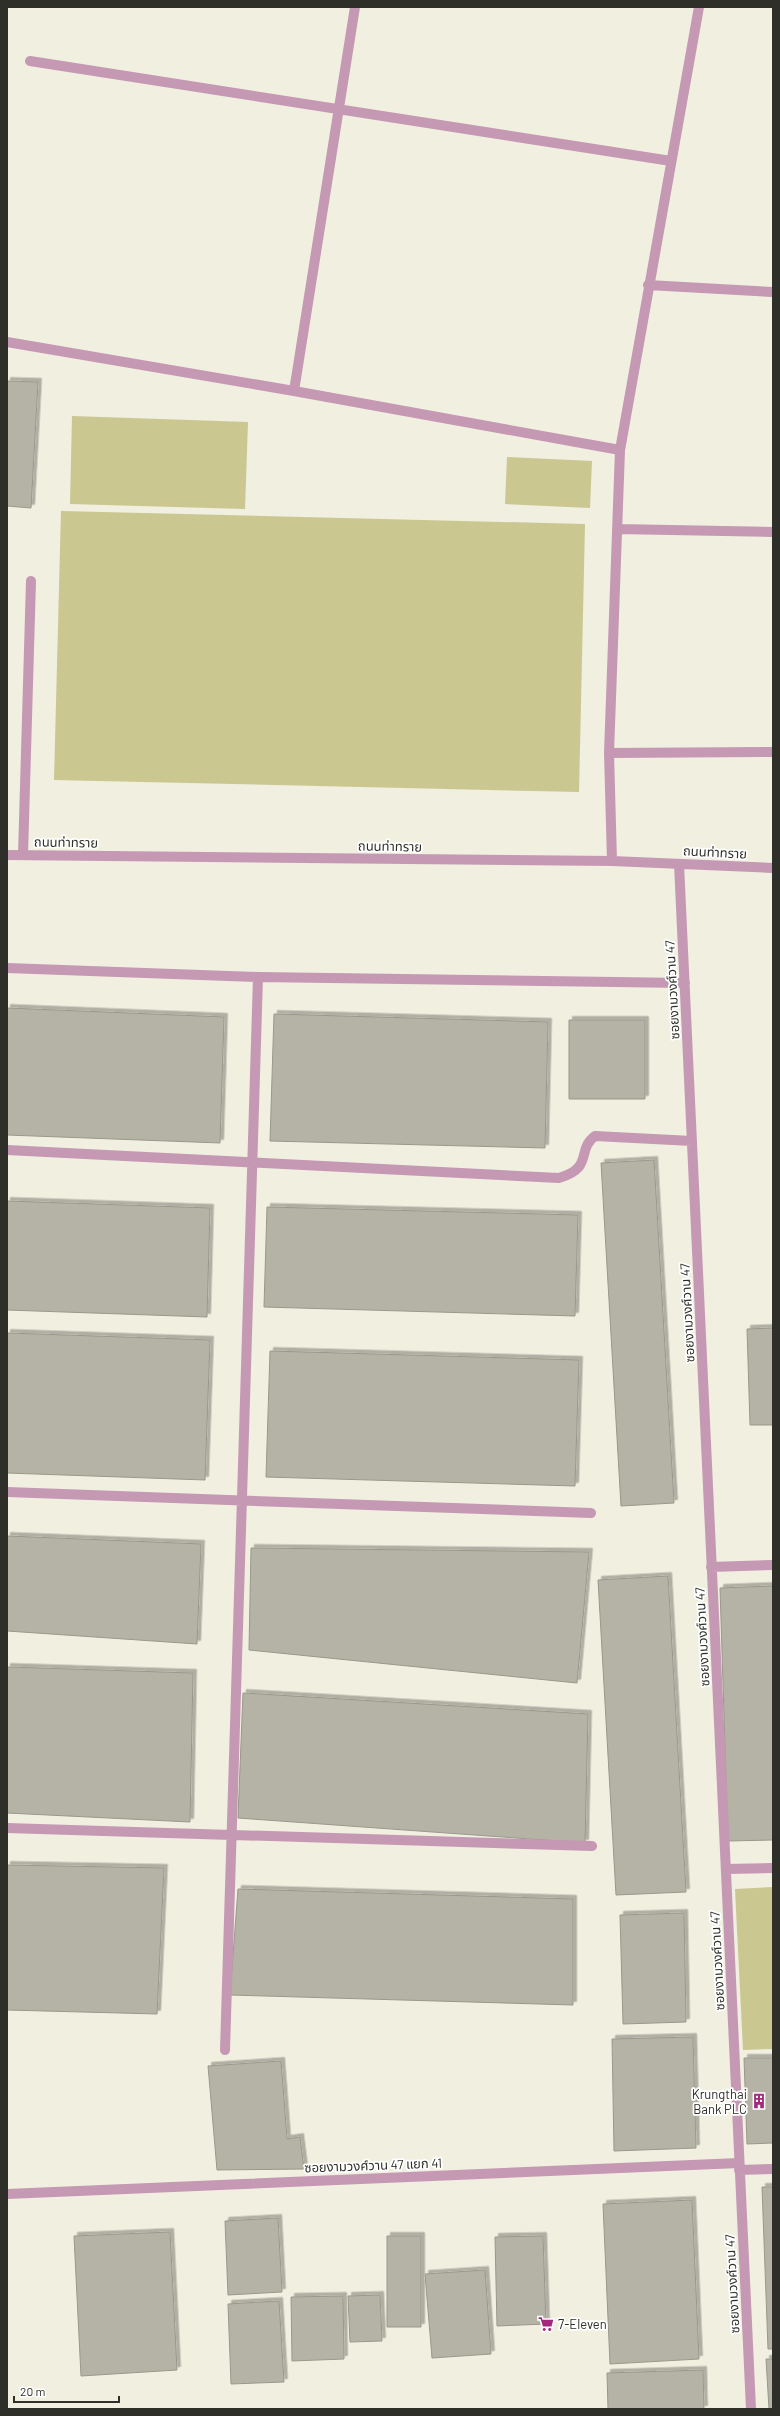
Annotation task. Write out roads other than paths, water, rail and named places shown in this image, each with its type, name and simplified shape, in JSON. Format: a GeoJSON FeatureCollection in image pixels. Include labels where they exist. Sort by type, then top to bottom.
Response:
{"type":"FeatureCollection","features":[{"type":"Feature","properties":{"kind":"street"},"geometry":{"type":"LineString","coordinates":[[294,391],[340,111],[355,7]]}},
{"type":"Feature","properties":{"kind":"street"},"geometry":{"type":"LineString","coordinates":[[612,861],[609,753],[620,450],[648,285],[672,161],[699,7]]}},
{"type":"Feature","properties":{"kind":"street"},"geometry":{"type":"LineString","coordinates":[[30,61],[340,111],[672,161]]}},
{"type":"Feature","properties":{"kind":"street"},"geometry":{"type":"LineString","coordinates":[[648,285],[773,292]]}},
{"type":"Feature","properties":{"kind":"street"},"geometry":{"type":"LineString","coordinates":[[7,342],[294,391],[620,450]]}},
{"type":"Feature","properties":{"kind":"street"},"geometry":{"type":"LineString","coordinates":[[617,529],[773,532]]}},
{"type":"Feature","properties":{"kind":"street"},"geometry":{"type":"LineString","coordinates":[[24,855],[31,581]]}},
{"type":"Feature","properties":{"kind":"street"},"geometry":{"type":"LineString","coordinates":[[609,753],[773,752]]}},
{"type":"Feature","properties":{"kind":"street","name":"ถนนท่าทราย"},"geometry":{"type":"LineString","coordinates":[[7,855],[612,861],[773,868]]}},
{"type":"Feature","properties":{"kind":"street","name":"ซอยงามวงศ์วาน 47"},"geometry":{"type":"LineString","coordinates":[[679,864],[751,2409]]}},
{"type":"Feature","properties":{"kind":"street"},"geometry":{"type":"LineString","coordinates":[[7,968],[258,977],[685,983]]}},
{"type":"Feature","properties":{"kind":"street"},"geometry":{"type":"LineString","coordinates":[[225,2050],[258,977]]}},
{"type":"Feature","properties":{"kind":"street"},"geometry":{"type":"LineString","coordinates":[[7,1150],[253,1161],[559,1178],[574,1173],[580,1166],[591,1140],[595,1136],[692,1141]]}},
{"type":"Feature","properties":{"kind":"street"},"geometry":{"type":"LineString","coordinates":[[7,1492],[591,1513]]}},
{"type":"Feature","properties":{"kind":"street"},"geometry":{"type":"LineString","coordinates":[[711,1567],[773,1565]]}},
{"type":"Feature","properties":{"kind":"street"},"geometry":{"type":"LineString","coordinates":[[7,1828],[592,1846]]}},
{"type":"Feature","properties":{"kind":"street"},"geometry":{"type":"LineString","coordinates":[[726,1869],[773,1868]]}},
{"type":"Feature","properties":{"kind":"street","name":"ซอยงามวงศ์วาน 47 แยก 41"},"geometry":{"type":"LineString","coordinates":[[7,2194],[739,2166],[773,2169]]}},
{"type":"Feature","properties":{"kind":"place","name":"Krungthai Bank PLC"},"geometry":{"type":"Point","coordinates":[759,2101]}},
{"type":"Feature","properties":{"kind":"place","name":"7-Eleven"},"geometry":{"type":"Point","coordinates":[546,2324]}}]}
